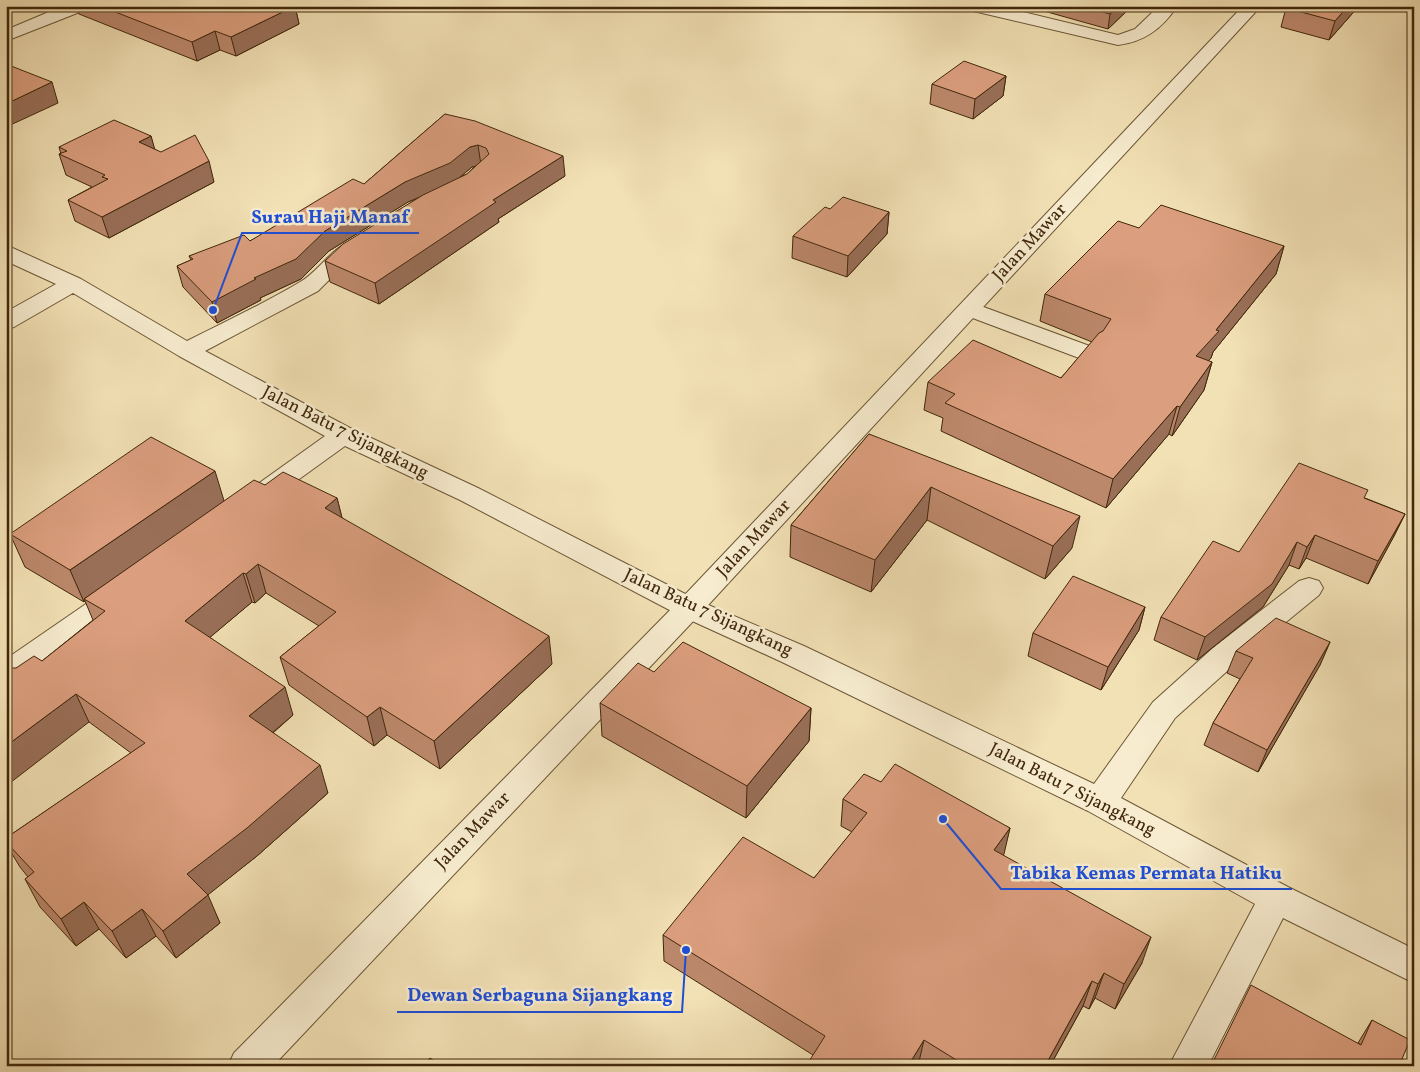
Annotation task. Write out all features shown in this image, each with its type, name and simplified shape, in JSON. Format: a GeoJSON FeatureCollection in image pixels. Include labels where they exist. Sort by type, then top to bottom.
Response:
{"type":"FeatureCollection","features":[{"type":"Feature","properties":{"kind":"street"},"geometry":{"type":"LineString","coordinates":[[6,36],[79,6]]}},
{"type":"Feature","properties":{"kind":"street"},"geometry":{"type":"LineString","coordinates":[[975,6],[1118,40],[1130,39],[1139,35],[1169,6]]}},
{"type":"Feature","properties":{"kind":"street","name":"Jalan Mawar"},"geometry":{"type":"LineString","coordinates":[[247,1066],[690,608],[1060,210],[1253,6]]}},
{"type":"Feature","properties":{"kind":"street"},"geometry":{"type":"LineString","coordinates":[[187,351],[310,286],[338,258],[378,234]]}},
{"type":"Feature","properties":{"kind":"street","name":"Jalan Batu 7 Sijangkang"},"geometry":{"type":"LineString","coordinates":[[6,252],[73,284],[187,351],[343,435],[469,494],[690,608],[793,654],[1100,802],[1276,898],[1414,967]]}},
{"type":"Feature","properties":{"kind":"street"},"geometry":{"type":"LineString","coordinates":[[6,322],[73,284]]}},
{"type":"Feature","properties":{"kind":"street"},"geometry":{"type":"LineString","coordinates":[[970,309],[1086,353]]}},
{"type":"Feature","properties":{"kind":"street"},"geometry":{"type":"LineString","coordinates":[[239,509],[343,435]]}},
{"type":"Feature","properties":{"kind":"street"},"geometry":{"type":"LineString","coordinates":[[6,675],[143,578]]}},
{"type":"Feature","properties":{"kind":"street"},"geometry":{"type":"LineString","coordinates":[[1100,802],[1164,710],[1224,656],[1309,588]]}},
{"type":"Feature","properties":{"kind":"street"},"geometry":{"type":"LineString","coordinates":[[1188,1066],[1276,898]]}},
{"type":"Feature","properties":{"kind":"building"},"geometry":{"type":"Polygon","coordinates":[[[100,6],[295,6],[231,37],[215,31],[192,42],[100,6]]]}},
{"type":"Feature","properties":{"kind":"building"},"geometry":{"type":"Polygon","coordinates":[[[1081,6],[1119,6],[1110,14],[1081,6]]]}},
{"type":"Feature","properties":{"kind":"building"},"geometry":{"type":"Polygon","coordinates":[[[1288,6],[1348,6],[1335,21],[1286,8],[1288,6]]]}},
{"type":"Feature","properties":{"kind":"building"},"geometry":{"type":"Polygon","coordinates":[[[964,61],[1006,76],[975,99],[932,84],[964,61]]]}},
{"type":"Feature","properties":{"kind":"building"},"geometry":{"type":"Polygon","coordinates":[[[6,64],[52,82],[6,104],[6,64]]]}},
{"type":"Feature","properties":{"kind":"building"},"geometry":{"type":"Polygon","coordinates":[[[445,114],[475,121],[563,156],[493,200],[496,202],[375,283],[325,261],[343,244],[423,195],[467,174],[489,154],[486,148],[478,145],[470,147],[450,163],[405,182],[325,231],[296,259],[254,278],[256,279],[212,302],[177,266],[193,259],[189,256],[244,235],[250,241],[353,179],[364,184],[445,114]]]}},
{"type":"Feature","properties":{"kind":"building"},"geometry":{"type":"Polygon","coordinates":[[[114,120],[151,136],[139,142],[161,152],[195,135],[209,161],[102,217],[68,200],[108,179],[102,177],[105,175],[59,154],[67,151],[59,147],[114,120]]]}},
{"type":"Feature","properties":{"kind":"building"},"geometry":{"type":"Polygon","coordinates":[[[843,197],[889,212],[848,256],[793,236],[825,207],[830,209],[843,197]]]}},
{"type":"Feature","properties":{"kind":"building"},"geometry":{"type":"Polygon","coordinates":[[[1161,205],[1284,246],[1216,330],[1219,331],[1196,356],[1212,362],[1180,407],[1177,406],[1113,479],[945,403],[955,394],[928,382],[973,340],[1061,378],[1099,333],[1103,331],[1111,319],[1045,294],[1118,221],[1139,228],[1161,205]]]}},
{"type":"Feature","properties":{"kind":"building"},"geometry":{"type":"Polygon","coordinates":[[[869,434],[1080,516],[1053,546],[931,487],[875,560],[791,525],[869,434]]]}},
{"type":"Feature","properties":{"kind":"building"},"geometry":{"type":"Polygon","coordinates":[[[151,437],[215,471],[70,570],[10,534],[151,437]]]}},
{"type":"Feature","properties":{"kind":"building"},"geometry":{"type":"Polygon","coordinates":[[[1299,463],[1368,490],[1364,498],[1405,514],[1378,561],[1315,535],[1307,547],[1297,542],[1272,584],[1205,637],[1161,617],[1213,541],[1239,552],[1299,463]]]}},
{"type":"Feature","properties":{"kind":"building"},"geometry":{"type":"Polygon","coordinates":[[[283,472],[337,498],[325,508],[549,636],[434,741],[380,707],[367,717],[280,657],[336,612],[258,564],[246,574],[243,573],[185,621],[285,687],[249,716],[320,765],[247,828],[187,874],[208,895],[163,931],[142,909],[112,931],[84,902],[61,919],[25,879],[34,872],[6,842],[6,838],[145,743],[76,694],[6,746],[6,669],[16,668],[34,656],[42,661],[105,611],[84,599],[254,480],[265,485],[283,472]]]}},
{"type":"Feature","properties":{"kind":"building"},"geometry":{"type":"Polygon","coordinates":[[[1073,576],[1145,607],[1108,667],[1033,633],[1073,576]]]}},
{"type":"Feature","properties":{"kind":"building"},"geometry":{"type":"Polygon","coordinates":[[[1276,618],[1330,642],[1267,750],[1213,723],[1253,658],[1236,651],[1276,618]]]}},
{"type":"Feature","properties":{"kind":"building"},"geometry":{"type":"Polygon","coordinates":[[[683,642],[811,708],[747,786],[600,703],[638,663],[654,672],[683,642]]]}},
{"type":"Feature","properties":{"kind":"building"},"geometry":{"type":"Polygon","coordinates":[[[895,764],[1010,828],[994,850],[1151,937],[1124,984],[1104,973],[1098,984],[1092,981],[1045,1066],[966,1066],[924,1040],[908,1066],[806,1066],[825,1036],[663,935],[743,837],[814,878],[867,813],[843,799],[864,774],[881,782],[895,764]]]}},
{"type":"Feature","properties":{"kind":"building"},"geometry":{"type":"Polygon","coordinates":[[[1251,985],[1361,1045],[1372,1020],[1410,1040],[1399,1066],[1211,1066],[1251,985]]]}},
{"type":"Feature","properties":{"kind":"building"},"geometry":{"type":"Polygon","coordinates":[[[430,1058],[441,1066],[423,1066],[430,1058]]]}},
{"type":"Feature","properties":{"kind":"place","name":"Surau Haji Manaf"},"geometry":{"type":"Point","coordinates":[213,310]}},
{"type":"Feature","properties":{"kind":"place","name":"Tabika Kemas Permata Hatiku"},"geometry":{"type":"Point","coordinates":[943,819]}},
{"type":"Feature","properties":{"kind":"place","name":"Dewan Serbaguna Sijangkang"},"geometry":{"type":"Point","coordinates":[686,950]}}]}
